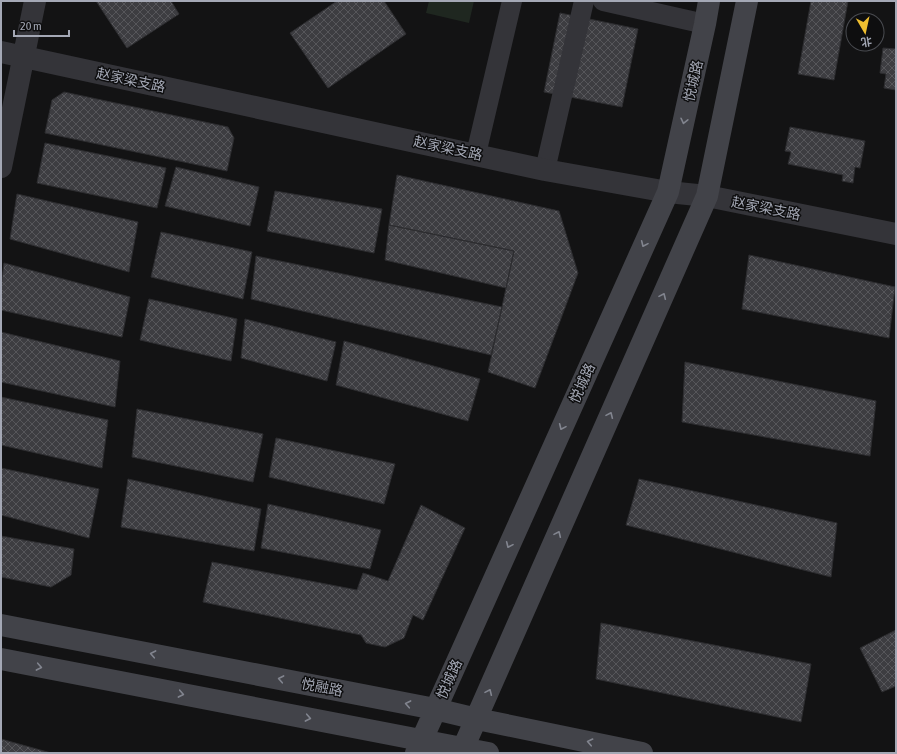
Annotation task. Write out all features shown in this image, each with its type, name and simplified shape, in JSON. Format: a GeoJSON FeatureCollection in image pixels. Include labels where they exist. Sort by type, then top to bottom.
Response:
{"type":"FeatureCollection","features":[{"type":"Feature","properties":{"kind":"main road","name":"悦城路"},"geometry":{"type":"LineString","coordinates":[[419,747],[668,192],[709,1]]}},
{"type":"Feature","properties":{"kind":"main road"},"geometry":{"type":"LineString","coordinates":[[462,751],[707,196],[747,1]]}},
{"type":"Feature","properties":{"kind":"main road","name":"悦融路"},"geometry":{"type":"LineString","coordinates":[[1,625],[435,709],[642,753]]}},
{"type":"Feature","properties":{"kind":"main road"},"geometry":{"type":"LineString","coordinates":[[1,659],[419,747],[488,753]]}},
{"type":"Feature","properties":{"kind":"street"},"geometry":{"type":"LineString","coordinates":[[1,167],[35,1]]}},
{"type":"Feature","properties":{"kind":"street"},"geometry":{"type":"LineString","coordinates":[[476,154],[512,1]]}},
{"type":"Feature","properties":{"kind":"street"},"geometry":{"type":"LineString","coordinates":[[545,170],[584,1]]}},
{"type":"Feature","properties":{"kind":"street"},"geometry":{"type":"LineString","coordinates":[[603,1],[705,24]]}},
{"type":"Feature","properties":{"kind":"street","name":"赵家梁支路"},"geometry":{"type":"LineString","coordinates":[[1,52],[545,170],[668,192],[707,196],[896,234]]}},
{"type":"Feature","properties":{"kind":"shaded area"},"geometry":{"type":"Polygon","coordinates":[[[429,1],[474,1],[469,23],[426,13],[429,1]]]}},
{"type":"Feature","properties":{"kind":"building"},"geometry":{"type":"Polygon","coordinates":[[[96,1],[171,1],[179,14],[127,48],[96,1]]]}},
{"type":"Feature","properties":{"kind":"building"},"geometry":{"type":"Polygon","coordinates":[[[337,1],[384,1],[406,34],[328,88],[290,33],[337,1]]]}},
{"type":"Feature","properties":{"kind":"building"},"geometry":{"type":"Polygon","coordinates":[[[811,1],[848,1],[834,80],[798,74],[811,1]]]}},
{"type":"Feature","properties":{"kind":"building"},"geometry":{"type":"Polygon","coordinates":[[[560,13],[638,29],[622,107],[544,92],[560,13]]]}},
{"type":"Feature","properties":{"kind":"building"},"geometry":{"type":"Polygon","coordinates":[[[885,48],[896,49],[896,90],[884,88],[886,74],[880,73],[883,52],[885,52],[885,48]]]}},
{"type":"Feature","properties":{"kind":"building"},"geometry":{"type":"Polygon","coordinates":[[[64,92],[228,127],[234,138],[227,171],[45,133],[52,100],[64,92]]]}},
{"type":"Feature","properties":{"kind":"building"},"geometry":{"type":"Polygon","coordinates":[[[790,127],[865,141],[860,168],[855,167],[853,183],[842,181],[843,175],[788,164],[791,152],[785,151],[790,127]]]}},
{"type":"Feature","properties":{"kind":"building"},"geometry":{"type":"Polygon","coordinates":[[[45,143],[166,168],[157,208],[37,183],[45,143]]]}},
{"type":"Feature","properties":{"kind":"building"},"geometry":{"type":"Polygon","coordinates":[[[176,167],[259,187],[250,226],[165,206],[176,167]]]}},
{"type":"Feature","properties":{"kind":"building"},"geometry":{"type":"Polygon","coordinates":[[[397,175],[559,211],[578,273],[535,388],[488,372],[514,251],[389,225],[397,175]]]}},
{"type":"Feature","properties":{"kind":"building"},"geometry":{"type":"Polygon","coordinates":[[[275,191],[382,209],[374,253],[267,231],[275,191]]]}},
{"type":"Feature","properties":{"kind":"building"},"geometry":{"type":"Polygon","coordinates":[[[17,194],[138,222],[129,272],[10,239],[17,194]]]}},
{"type":"Feature","properties":{"kind":"building"},"geometry":{"type":"Polygon","coordinates":[[[389,225],[514,251],[506,288],[385,260],[389,225]]]}},
{"type":"Feature","properties":{"kind":"building"},"geometry":{"type":"Polygon","coordinates":[[[161,232],[252,252],[243,299],[151,277],[161,232]]]}},
{"type":"Feature","properties":{"kind":"building"},"geometry":{"type":"Polygon","coordinates":[[[749,255],[895,287],[889,338],[742,309],[749,255]]]}},
{"type":"Feature","properties":{"kind":"building"},"geometry":{"type":"Polygon","coordinates":[[[256,256],[502,307],[491,355],[251,299],[256,256]]]}},
{"type":"Feature","properties":{"kind":"building"},"geometry":{"type":"Polygon","coordinates":[[[4,263],[130,297],[122,337],[1,310],[1,286],[4,263]]]}},
{"type":"Feature","properties":{"kind":"building"},"geometry":{"type":"Polygon","coordinates":[[[149,299],[237,319],[231,361],[140,340],[149,299]]]}},
{"type":"Feature","properties":{"kind":"building"},"geometry":{"type":"Polygon","coordinates":[[[245,319],[336,342],[327,381],[241,358],[245,319]]]}},
{"type":"Feature","properties":{"kind":"building"},"geometry":{"type":"Polygon","coordinates":[[[1,332],[120,361],[115,407],[1,382],[1,332]]]}},
{"type":"Feature","properties":{"kind":"building"},"geometry":{"type":"Polygon","coordinates":[[[344,341],[480,379],[468,421],[336,385],[344,341]]]}},
{"type":"Feature","properties":{"kind":"building"},"geometry":{"type":"Polygon","coordinates":[[[685,362],[876,401],[870,456],[682,422],[685,362]]]}},
{"type":"Feature","properties":{"kind":"building"},"geometry":{"type":"Polygon","coordinates":[[[1,397],[108,420],[102,468],[1,445],[1,397]]]}},
{"type":"Feature","properties":{"kind":"building"},"geometry":{"type":"Polygon","coordinates":[[[137,409],[263,434],[253,482],[132,457],[137,409]]]}},
{"type":"Feature","properties":{"kind":"building"},"geometry":{"type":"Polygon","coordinates":[[[276,438],[395,464],[384,504],[269,477],[276,438]]]}},
{"type":"Feature","properties":{"kind":"building"},"geometry":{"type":"Polygon","coordinates":[[[1,468],[99,489],[89,538],[1,515],[1,468]]]}},
{"type":"Feature","properties":{"kind":"building"},"geometry":{"type":"Polygon","coordinates":[[[128,479],[261,509],[254,551],[121,527],[128,479]]]}},
{"type":"Feature","properties":{"kind":"building"},"geometry":{"type":"Polygon","coordinates":[[[639,479],[837,523],[831,577],[626,525],[639,479]]]}},
{"type":"Feature","properties":{"kind":"building"},"geometry":{"type":"Polygon","coordinates":[[[268,504],[381,530],[370,569],[261,548],[268,504]]]}},
{"type":"Feature","properties":{"kind":"building"},"geometry":{"type":"Polygon","coordinates":[[[421,505],[465,528],[423,620],[413,615],[404,638],[385,647],[366,643],[361,635],[203,602],[212,562],[357,590],[363,573],[388,581],[421,505]]]}},
{"type":"Feature","properties":{"kind":"building"},"geometry":{"type":"Polygon","coordinates":[[[1,536],[74,549],[71,575],[51,587],[1,577],[1,536]]]}},
{"type":"Feature","properties":{"kind":"building"},"geometry":{"type":"Polygon","coordinates":[[[601,623],[811,664],[801,722],[596,679],[601,623]]]}},
{"type":"Feature","properties":{"kind":"building"},"geometry":{"type":"Polygon","coordinates":[[[896,630],[896,686],[882,692],[860,648],[896,630]]]}},
{"type":"Feature","properties":{"kind":"building"},"geometry":{"type":"Polygon","coordinates":[[[1,739],[51,753],[1,753],[1,739]]]}}]}
